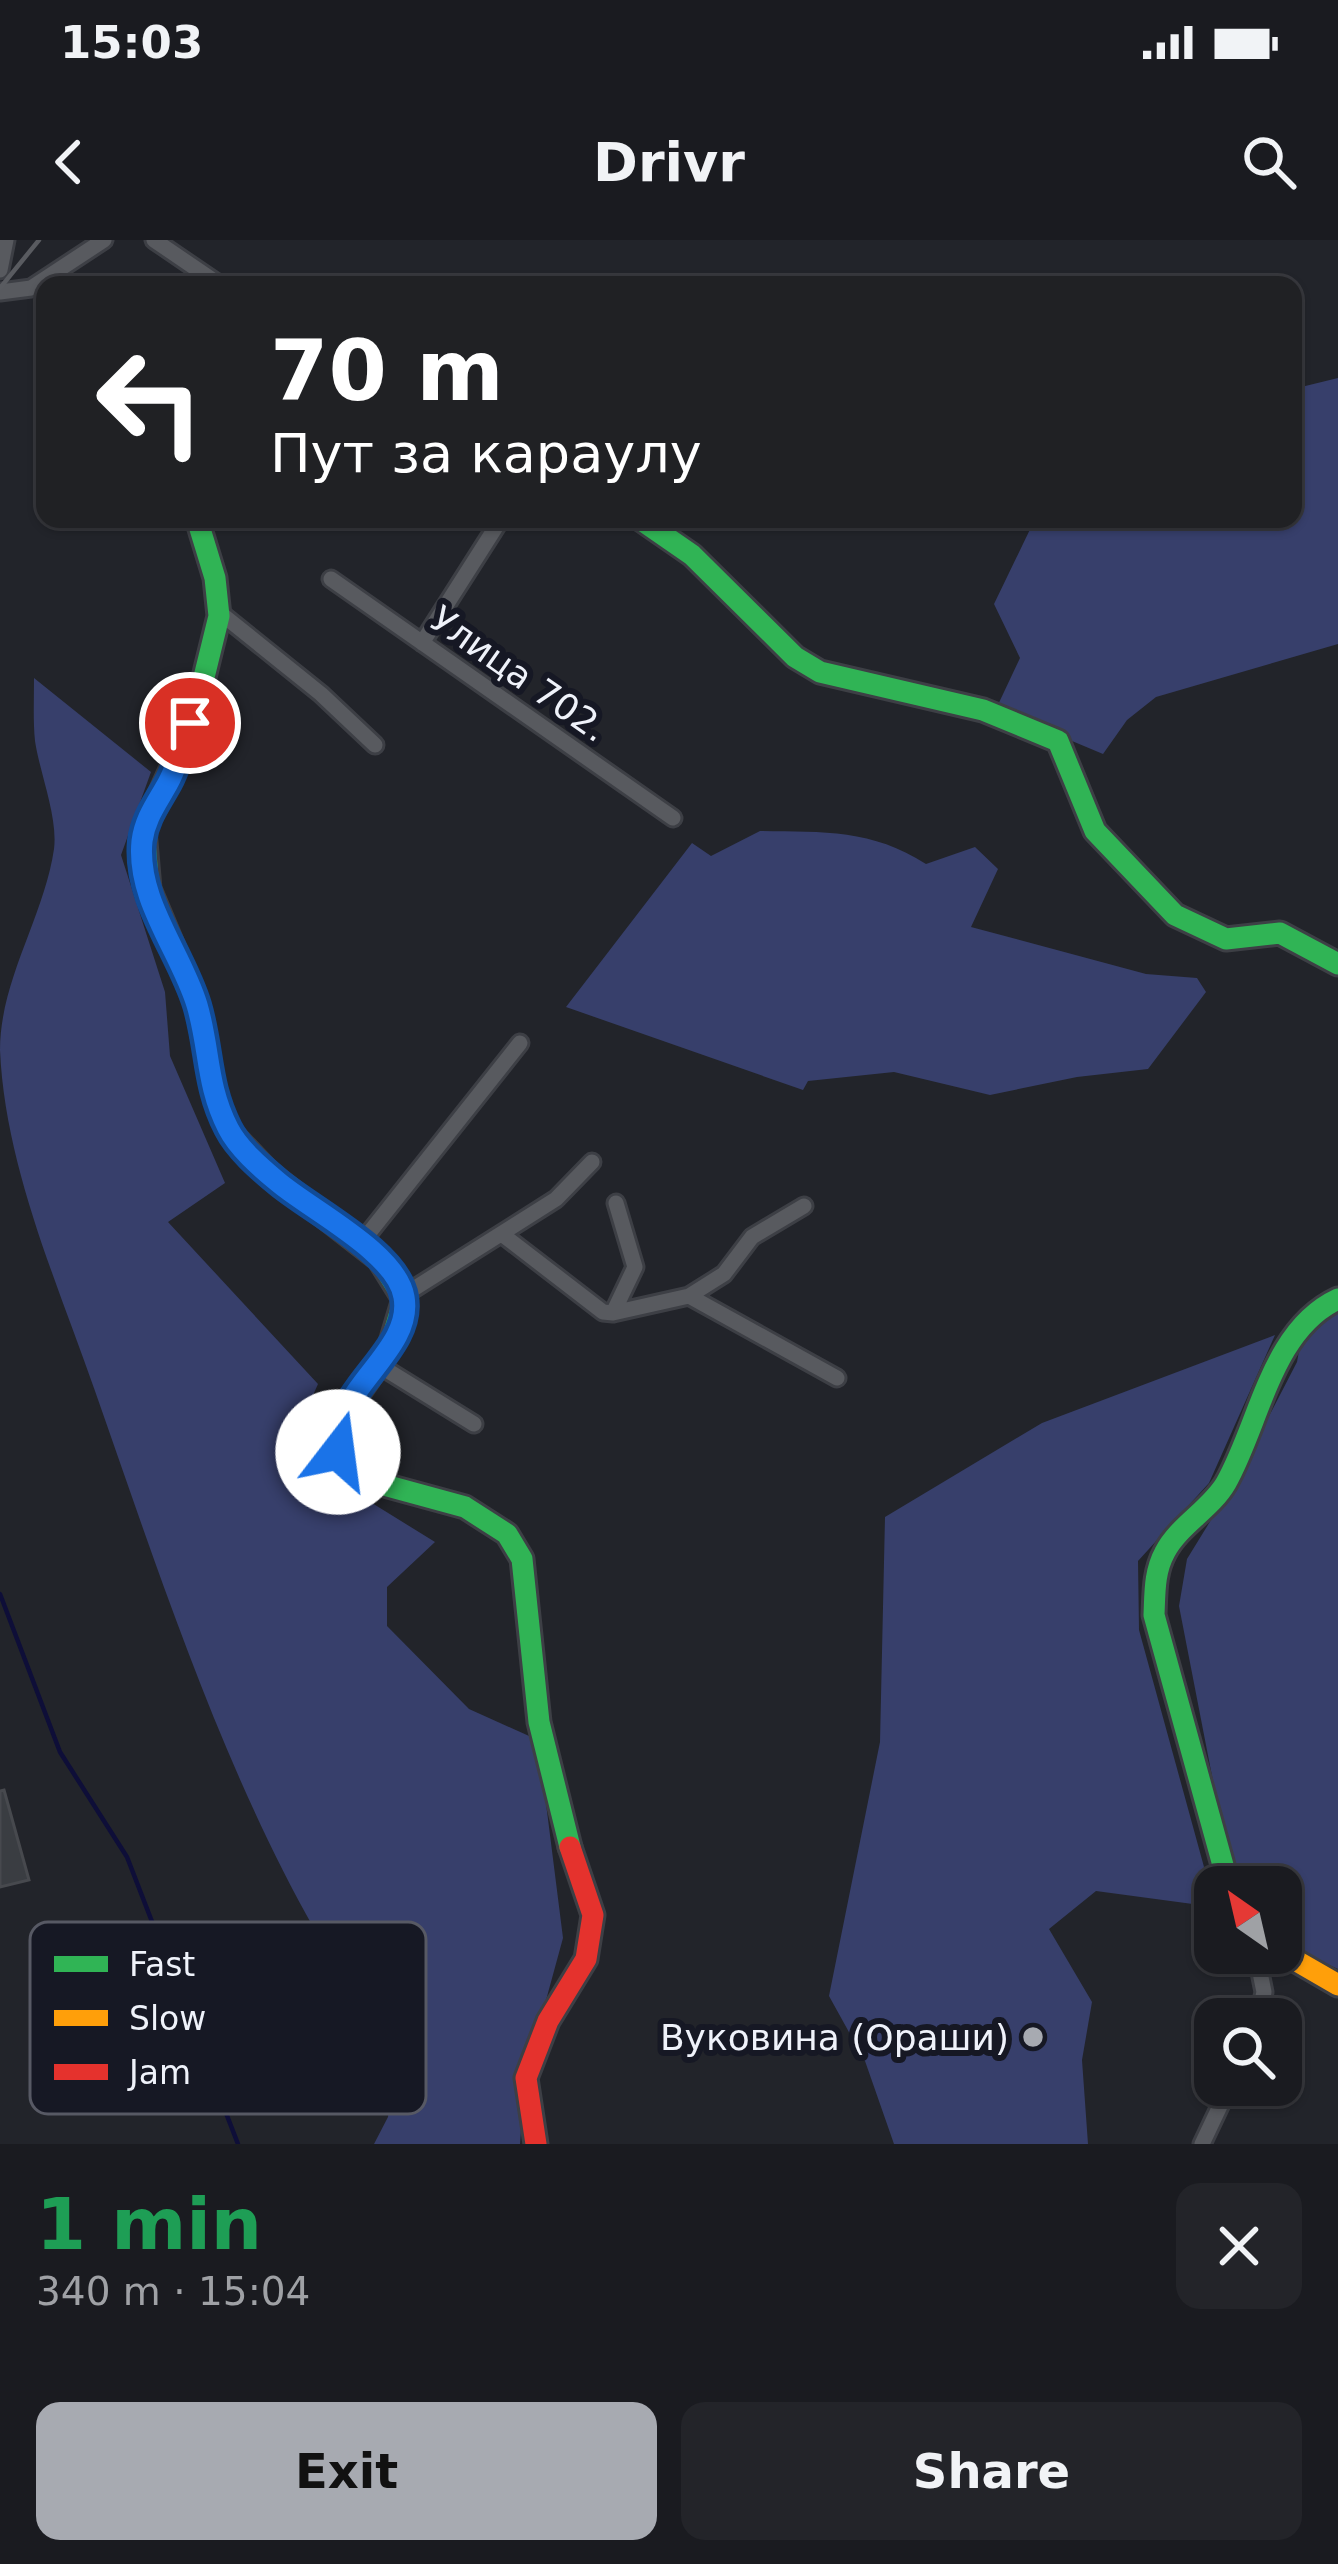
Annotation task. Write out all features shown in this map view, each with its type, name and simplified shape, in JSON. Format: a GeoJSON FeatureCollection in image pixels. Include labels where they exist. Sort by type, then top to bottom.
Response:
{"type":"FeatureCollection","features":[{"type":"Feature","properties":{"kind":"street"},"geometry":{"type":"LineString","coordinates":[[0,271],[7,240]]}},
{"type":"Feature","properties":{"kind":"street"},"geometry":{"type":"LineString","coordinates":[[50,276],[104,240]]}},
{"type":"Feature","properties":{"kind":"street"},"geometry":{"type":"LineString","coordinates":[[154,240],[207,276]]}},
{"type":"Feature","properties":{"kind":"street"},"geometry":{"type":"LineString","coordinates":[[0,292],[36,286]]}},
{"type":"Feature","properties":{"kind":"street"},"geometry":{"type":"LineString","coordinates":[[198,528],[219,612],[190,723],[170,779],[148,815],[141,844],[148,889],[195,999],[209,1087],[231,1135],[279,1183],[361,1243],[396,1276],[404,1295],[400,1324],[336,1426],[342,1460],[376,1481],[496,1519],[513,1536],[522,1559],[538,1722],[556,1808],[592,1915],[586,1959],[548,2020],[526,2078],[536,2144]]}},
{"type":"Feature","properties":{"kind":"street"},"geometry":{"type":"LineString","coordinates":[[422,644],[495,528]]}},
{"type":"Feature","properties":{"kind":"street"},"geometry":{"type":"LineString","coordinates":[[653,528],[692,556],[795,657],[820,672],[983,710],[1058,741],[1095,831],[1174,915],[1226,939],[1280,933],[1313,946],[1338,964]]}},
{"type":"Feature","properties":{"kind":"street","name":"Улица 702."},"geometry":{"type":"LineString","coordinates":[[331,579],[674,818]]}},
{"type":"Feature","properties":{"kind":"street"},"geometry":{"type":"LineString","coordinates":[[219,612],[321,694],[374,745]]}},
{"type":"Feature","properties":{"kind":"street"},"geometry":{"type":"LineString","coordinates":[[361,1243],[520,1043]]}},
{"type":"Feature","properties":{"kind":"street"},"geometry":{"type":"LineString","coordinates":[[404,1295],[556,1199],[592,1162]]}},
{"type":"Feature","properties":{"kind":"street"},"geometry":{"type":"LineString","coordinates":[[614,1313],[635,1268],[616,1203]]}},
{"type":"Feature","properties":{"kind":"street"},"geometry":{"type":"LineString","coordinates":[[503,1235],[603,1312],[614,1313],[688,1296],[724,1274],[752,1237],[804,1206]]}},
{"type":"Feature","properties":{"kind":"street"},"geometry":{"type":"LineString","coordinates":[[688,1296],[837,1378]]}},
{"type":"Feature","properties":{"kind":"street"},"geometry":{"type":"LineString","coordinates":[[1221,1866],[1152,1592],[1167,1547],[1224,1487],[1292,1337],[1312,1311],[1338,1299]]}},
{"type":"Feature","properties":{"kind":"street"},"geometry":{"type":"LineString","coordinates":[[377,1364],[474,1424]]}},
{"type":"Feature","properties":{"kind":"street"},"geometry":{"type":"LineString","coordinates":[[1302,1964],[1338,1985]]}},
{"type":"Feature","properties":{"kind":"street"},"geometry":{"type":"LineString","coordinates":[[1202,2144],[1220,2106]]}},
{"type":"Feature","properties":{"kind":"shaded area"},"geometry":{"type":"Polygon","coordinates":[[[1338,378],[1338,644],[1156,697],[1127,720],[1103,754],[996,709],[1020,658],[994,604],[1031,528],[1302,528],[1302,387],[1338,378]]]}},
{"type":"Feature","properties":{"kind":"shaded area"},"geometry":{"type":"Polygon","coordinates":[[[34,678],[151,772],[121,855],[165,992],[170,1056],[225,1183],[168,1222],[318,1384],[301,1422],[317,1469],[435,1542],[387,1587],[387,1626],[469,1709],[538,1740],[563,1938],[525,2077],[520,2144],[374,2144],[388,2114],[426,2114],[426,1922],[312,1922],[300,1902],[258,1820],[186,1646],[35,1223],[12,1137],[0,1050],[7,999],[54,849],[51,809],[35,741],[34,678]]]}},
{"type":"Feature","properties":{"kind":"shaded area"},"geometry":{"type":"Polygon","coordinates":[[[760,831],[866,838],[926,864],[975,847],[998,869],[971,927],[1146,974],[1197,978],[1206,992],[1148,1069],[1077,1077],[990,1095],[894,1072],[808,1081],[803,1090],[566,1007],[692,843],[711,856],[760,831]]]}},
{"type":"Feature","properties":{"kind":"shaded area"},"geometry":{"type":"Polygon","coordinates":[[[1338,1300],[1338,1969],[1302,1953],[1302,1866],[1237,1866],[1226,1848],[1179,1606],[1187,1559],[1238,1476],[1297,1362],[1306,1313],[1338,1300]]]}},
{"type":"Feature","properties":{"kind":"shaded area"},"geometry":{"type":"Polygon","coordinates":[[[1275,1335],[1209,1483],[1138,1561],[1139,1630],[1204,1866],[1194,1866],[1194,1904],[1096,1891],[1049,1929],[1092,2002],[1082,2060],[1088,2144],[894,2144],[865,2061],[829,1996],[880,1742],[885,1517],[1042,1423],[1275,1335]]]}},
{"type":"Feature","properties":{"kind":"building"},"geometry":{"type":"Polygon","coordinates":[[[4,1790],[29,1880],[0,1887],[0,1791],[4,1790]]]}},
{"type":"Feature","properties":{"kind":"waterway"},"geometry":{"type":"LineString","coordinates":[[0,1594],[60,1752],[127,1857],[152,1922]]}},
{"type":"Feature","properties":{"kind":"waterway"},"geometry":{"type":"LineString","coordinates":[[226,2114],[238,2144]]}},
{"type":"Feature","properties":{"kind":"railway"},"geometry":{"type":"LineString","coordinates":[[0,288],[39,240]]}},
{"type":"Feature","properties":{"kind":"traffic: fast"},"geometry":{"type":"LineString","coordinates":[[200,528],[215,578],[219,616],[194,718],[144,830],[149,889],[196,1001],[216,1100],[230,1132],[270,1174],[379,1259],[404,1299],[389,1349],[336,1426],[342,1460],[388,1486],[465,1507],[507,1534],[522,1559],[539,1722],[570,1847]]}},
{"type":"Feature","properties":{"kind":"traffic: fast"},"geometry":{"type":"LineString","coordinates":[[653,528],[692,555],[795,657],[820,672],[983,710],[1058,741],[1095,831],[1175,915],[1226,939],[1280,933],[1338,964]]}},
{"type":"Feature","properties":{"kind":"traffic: fast"},"geometry":{"type":"LineString","coordinates":[[1223,1866],[1154,1615],[1157,1575],[1171,1542],[1226,1483],[1270,1380],[1297,1332],[1338,1299]]}},
{"type":"Feature","properties":{"kind":"traffic: slow"},"geometry":{"type":"LineString","coordinates":[[1302,1964],[1338,1985]]}},
{"type":"Feature","properties":{"kind":"traffic: jam"},"geometry":{"type":"LineString","coordinates":[[536,2144],[526,2078],[548,2021],[586,1959],[593,1915],[570,1847]]}},
{"type":"Feature","properties":{"kind":"place","name":"Вуковина (Ораши)"},"geometry":{"type":"Point","coordinates":[1033,2037]}},
{"type":"Feature","properties":{"kind":"route"},"geometry":{"type":"LineString","coordinates":[[190,723],[170,779],[148,815],[141,844],[148,889],[195,999],[205,1037],[209,1087],[231,1135],[257,1163],[361,1243],[396,1276],[404,1295],[400,1324],[336,1426],[338,1452]]}}]}
